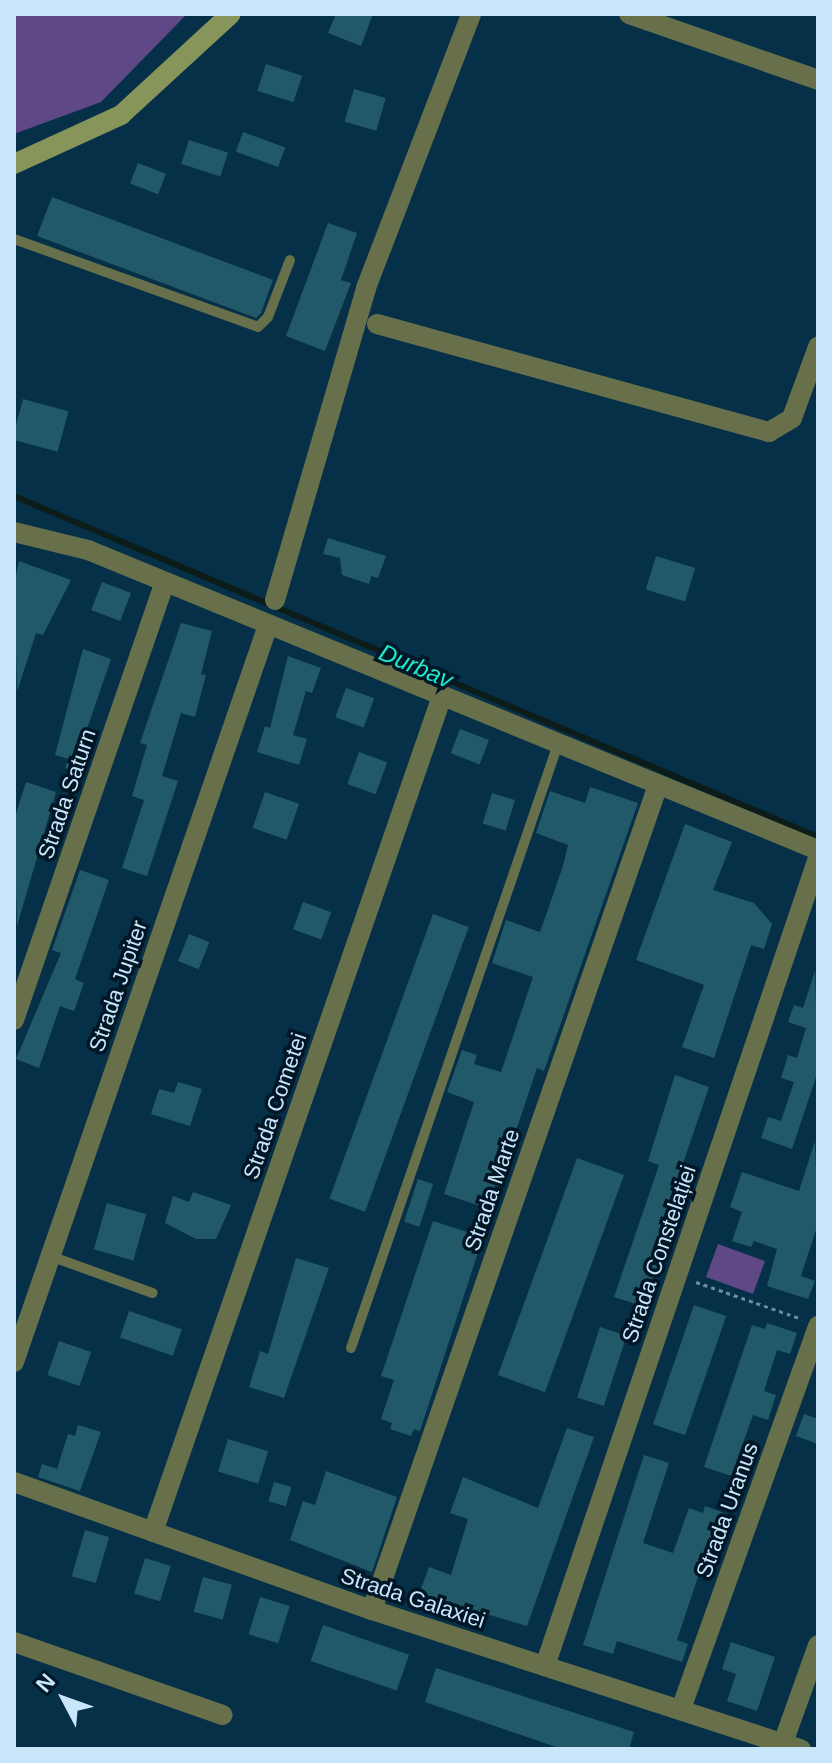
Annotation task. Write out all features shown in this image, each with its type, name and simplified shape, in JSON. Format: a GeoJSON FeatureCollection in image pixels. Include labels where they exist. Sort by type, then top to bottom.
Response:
{"type":"FeatureCollection","features":[{"type":"Feature","properties":{"kind":"main road"},"geometry":{"type":"LineString","coordinates":[[14,164],[121,115],[231,14]]}},
{"type":"Feature","properties":{"kind":"street"},"geometry":{"type":"LineString","coordinates":[[275,600],[366,288],[471,14]]}},
{"type":"Feature","properties":{"kind":"street"},"geometry":{"type":"LineString","coordinates":[[629,14],[818,80]]}},
{"type":"Feature","properties":{"kind":"street"},"geometry":{"type":"LineString","coordinates":[[377,324],[769,432],[785,427],[818,347]]}},
{"type":"Feature","properties":{"kind":"street"},"geometry":{"type":"LineString","coordinates":[[14,532],[88,550],[818,850]]}},
{"type":"Feature","properties":{"kind":"street","name":"Strada Saturn"},"geometry":{"type":"LineString","coordinates":[[14,1020],[165,582]]}},
{"type":"Feature","properties":{"kind":"street","name":"Strada Jupiter"},"geometry":{"type":"LineString","coordinates":[[14,1362],[268,625]]}},
{"type":"Feature","properties":{"kind":"street","name":"Strada Cometei"},"geometry":{"type":"LineString","coordinates":[[153,1532],[442,696]]}},
{"type":"Feature","properties":{"kind":"street","name":"Strada Marte"},"geometry":{"type":"LineString","coordinates":[[372,1610],[658,785]]}},
{"type":"Feature","properties":{"kind":"street","name":"Strada Constelației"},"geometry":{"type":"LineString","coordinates":[[545,1666],[818,858]]}},
{"type":"Feature","properties":{"kind":"street","name":"Strada Uranus"},"geometry":{"type":"LineString","coordinates":[[681,1709],[811,1323]]}},
{"type":"Feature","properties":{"kind":"street","name":"Strada Galaxiei"},"geometry":{"type":"LineString","coordinates":[[14,1482],[372,1610],[792,1746]]}},
{"type":"Feature","properties":{"kind":"street"},"geometry":{"type":"LineString","coordinates":[[14,1642],[223,1715]]}},
{"type":"Feature","properties":{"kind":"street"},"geometry":{"type":"LineString","coordinates":[[792,1746],[818,1645]]}},
{"type":"Feature","properties":{"kind":"lane"},"geometry":{"type":"LineString","coordinates":[[14,239],[258,327],[268,317],[290,260]]}},
{"type":"Feature","properties":{"kind":"lane"},"geometry":{"type":"LineString","coordinates":[[351,1348],[558,744]]}},
{"type":"Feature","properties":{"kind":"lane"},"geometry":{"type":"LineString","coordinates":[[50,1256],[153,1293]]}},
{"type":"Feature","properties":{"kind":"path"},"geometry":{"type":"LineString","coordinates":[[677,1276],[811,1323]]}},
{"type":"Feature","properties":{"kind":"shaded area"},"geometry":{"type":"Polygon","coordinates":[[[14,14],[187,14],[101,102],[14,134],[14,14]]]}},
{"type":"Feature","properties":{"kind":"shaded area"},"geometry":{"type":"Polygon","coordinates":[[[718,1244],[765,1261],[753,1294],[706,1277],[718,1244]]]}},
{"type":"Feature","properties":{"kind":"building"},"geometry":{"type":"Polygon","coordinates":[[[336,14],[373,14],[361,46],[328,33],[336,14]]]}},
{"type":"Feature","properties":{"kind":"building"},"geometry":{"type":"Polygon","coordinates":[[[266,64],[302,76],[293,102],[257,91],[266,64]]]}},
{"type":"Feature","properties":{"kind":"building"},"geometry":{"type":"Polygon","coordinates":[[[354,89],[386,98],[376,131],[345,122],[354,89]]]}},
{"type":"Feature","properties":{"kind":"building"},"geometry":{"type":"Polygon","coordinates":[[[243,132],[285,147],[278,167],[236,152],[243,132]]]}},
{"type":"Feature","properties":{"kind":"building"},"geometry":{"type":"Polygon","coordinates":[[[189,140],[228,153],[220,176],[181,164],[189,140]]]}},
{"type":"Feature","properties":{"kind":"building"},"geometry":{"type":"Polygon","coordinates":[[[138,163],[166,174],[158,194],[130,184],[138,163]]]}},
{"type":"Feature","properties":{"kind":"building"},"geometry":{"type":"Polygon","coordinates":[[[52,197],[273,280],[261,313],[256,318],[37,236],[52,197]]]}},
{"type":"Feature","properties":{"kind":"building"},"geometry":{"type":"Polygon","coordinates":[[[328,223],[357,233],[341,280],[351,283],[325,351],[286,336],[328,223]]]}},
{"type":"Feature","properties":{"kind":"building"},"geometry":{"type":"Polygon","coordinates":[[[23,399],[68,411],[58,452],[14,440],[23,399]]]}},
{"type":"Feature","properties":{"kind":"building"},"geometry":{"type":"Polygon","coordinates":[[[328,538],[386,556],[378,578],[371,576],[369,584],[342,575],[340,558],[323,554],[328,538]]]}},
{"type":"Feature","properties":{"kind":"building"},"geometry":{"type":"Polygon","coordinates":[[[656,556],[695,568],[685,601],[646,589],[656,556]]]}},
{"type":"Feature","properties":{"kind":"building"},"geometry":{"type":"Polygon","coordinates":[[[19,561],[71,580],[43,635],[36,633],[17,692],[14,585],[19,561]]]}},
{"type":"Feature","properties":{"kind":"building"},"geometry":{"type":"Polygon","coordinates":[[[102,582],[131,593],[120,621],[91,610],[102,582]]]}},
{"type":"Feature","properties":{"kind":"building"},"geometry":{"type":"Polygon","coordinates":[[[181,623],[212,631],[201,674],[206,675],[195,717],[181,713],[162,776],[178,781],[147,876],[122,868],[144,800],[132,796],[147,745],[140,743],[181,623]]]}},
{"type":"Feature","properties":{"kind":"building"},"geometry":{"type":"Polygon","coordinates":[[[83,649],[111,659],[86,732],[98,736],[82,774],[65,768],[68,759],[55,755],[83,649]]]}},
{"type":"Feature","properties":{"kind":"building"},"geometry":{"type":"Polygon","coordinates":[[[288,656],[321,668],[312,693],[306,691],[293,735],[307,739],[299,765],[257,752],[265,726],[270,728],[288,656]]]}},
{"type":"Feature","properties":{"kind":"building"},"geometry":{"type":"Polygon","coordinates":[[[346,688],[374,698],[364,727],[335,717],[346,688]]]}},
{"type":"Feature","properties":{"kind":"building"},"geometry":{"type":"Polygon","coordinates":[[[460,729],[489,740],[480,764],[451,753],[460,729]]]}},
{"type":"Feature","properties":{"kind":"building"},"geometry":{"type":"Polygon","coordinates":[[[359,752],[387,762],[376,794],[347,784],[359,752]]]}},
{"type":"Feature","properties":{"kind":"building"},"geometry":{"type":"Polygon","coordinates":[[[26,782],[56,792],[17,926],[14,820],[26,782]]]}},
{"type":"Feature","properties":{"kind":"building"},"geometry":{"type":"Polygon","coordinates":[[[590,787],[638,803],[544,1071],[537,1068],[490,1209],[444,1194],[474,1102],[447,1092],[462,1050],[477,1055],[474,1064],[501,1072],[533,977],[492,963],[506,920],[540,932],[563,866],[568,845],[536,833],[550,791],[585,803],[590,787]]]}},
{"type":"Feature","properties":{"kind":"building"},"geometry":{"type":"Polygon","coordinates":[[[265,792],[299,804],[287,840],[253,828],[265,792]]]}},
{"type":"Feature","properties":{"kind":"building"},"geometry":{"type":"Polygon","coordinates":[[[492,793],[515,800],[506,831],[483,824],[492,793]]]}},
{"type":"Feature","properties":{"kind":"building"},"geometry":{"type":"Polygon","coordinates":[[[685,824],[732,842],[713,890],[754,903],[772,924],[764,949],[751,945],[714,1058],[682,1047],[704,985],[636,960],[685,824]]]}},
{"type":"Feature","properties":{"kind":"building"},"geometry":{"type":"Polygon","coordinates":[[[80,870],[109,880],[75,979],[84,983],[74,1011],[60,1006],[39,1068],[16,1059],[61,953],[52,950],[80,870]]]}},
{"type":"Feature","properties":{"kind":"building"},"geometry":{"type":"Polygon","coordinates":[[[303,902],[331,912],[321,940],[293,929],[303,902]]]}},
{"type":"Feature","properties":{"kind":"building"},"geometry":{"type":"Polygon","coordinates":[[[433,914],[469,927],[365,1212],[329,1199],[433,914]]]}},
{"type":"Feature","properties":{"kind":"building"},"geometry":{"type":"Polygon","coordinates":[[[189,934],[209,942],[199,969],[178,961],[189,934]]]}},
{"type":"Feature","properties":{"kind":"building"},"geometry":{"type":"Polygon","coordinates":[[[815,971],[818,1071],[792,1149],[761,1138],[768,1117],[781,1121],[794,1082],[781,1078],[788,1055],[797,1058],[806,1028],[788,1022],[794,1005],[803,1008],[815,971]]]}},
{"type":"Feature","properties":{"kind":"building"},"geometry":{"type":"Polygon","coordinates":[[[675,1075],[709,1087],[676,1184],[691,1189],[682,1214],[677,1213],[645,1307],[614,1297],[659,1165],[648,1161],[675,1075]]]}},
{"type":"Feature","properties":{"kind":"building"},"geometry":{"type":"Polygon","coordinates":[[[178,1082],[202,1089],[190,1126],[151,1114],[159,1089],[174,1093],[178,1082]]]}},
{"type":"Feature","properties":{"kind":"building"},"geometry":{"type":"Polygon","coordinates":[[[815,1141],[818,1224],[801,1276],[815,1281],[808,1299],[767,1286],[777,1249],[754,1241],[751,1247],[732,1241],[742,1212],[730,1207],[742,1172],[799,1191],[815,1141]]]}},
{"type":"Feature","properties":{"kind":"building"},"geometry":{"type":"Polygon","coordinates":[[[577,1158],[624,1175],[545,1392],[498,1375],[577,1158]]]}},
{"type":"Feature","properties":{"kind":"building"},"geometry":{"type":"Polygon","coordinates":[[[418,1179],[433,1184],[419,1227],[404,1222],[418,1179]]]}},
{"type":"Feature","properties":{"kind":"building"},"geometry":{"type":"Polygon","coordinates":[[[193,1192],[231,1205],[216,1239],[196,1239],[165,1223],[173,1196],[189,1202],[193,1192]]]}},
{"type":"Feature","properties":{"kind":"building"},"geometry":{"type":"Polygon","coordinates":[[[107,1203],[146,1214],[133,1260],[94,1249],[107,1203]]]}},
{"type":"Feature","properties":{"kind":"building"},"geometry":{"type":"Polygon","coordinates":[[[433,1221],[483,1237],[420,1431],[414,1429],[411,1436],[390,1429],[392,1423],[381,1419],[394,1380],[381,1376],[433,1221]]]}},
{"type":"Feature","properties":{"kind":"building"},"geometry":{"type":"Polygon","coordinates":[[[296,1258],[329,1268],[284,1398],[249,1387],[260,1351],[268,1354],[296,1258]]]}},
{"type":"Feature","properties":{"kind":"building"},"geometry":{"type":"Polygon","coordinates":[[[694,1305],[726,1316],[685,1435],[653,1424],[694,1305]]]}},
{"type":"Feature","properties":{"kind":"building"},"geometry":{"type":"Polygon","coordinates":[[[129,1311],[182,1329],[173,1356],[120,1337],[129,1311]]]}},
{"type":"Feature","properties":{"kind":"building"},"geometry":{"type":"Polygon","coordinates":[[[767,1323],[797,1333],[790,1354],[777,1350],[764,1391],[776,1395],[768,1420],[753,1415],[738,1457],[753,1462],[747,1481],[704,1467],[752,1325],[765,1329],[767,1323]]]}},
{"type":"Feature","properties":{"kind":"building"},"geometry":{"type":"Polygon","coordinates":[[[600,1327],[627,1336],[604,1406],[577,1397],[600,1327]]]}},
{"type":"Feature","properties":{"kind":"building"},"geometry":{"type":"Polygon","coordinates":[[[59,1341],[91,1352],[79,1386],[47,1375],[59,1341]]]}},
{"type":"Feature","properties":{"kind":"building"},"geometry":{"type":"Polygon","coordinates":[[[804,1414],[818,1419],[818,1444],[796,1436],[804,1414]]]}},
{"type":"Feature","properties":{"kind":"building"},"geometry":{"type":"Polygon","coordinates":[[[78,1425],[101,1432],[80,1491],[38,1477],[42,1464],[57,1469],[68,1434],[75,1436],[78,1425]]]}},
{"type":"Feature","properties":{"kind":"building"},"geometry":{"type":"Polygon","coordinates":[[[567,1428],[594,1437],[527,1626],[473,1610],[470,1619],[417,1600],[429,1567],[451,1575],[468,1519],[450,1513],[463,1477],[538,1508],[567,1428]]]}},
{"type":"Feature","properties":{"kind":"building"},"geometry":{"type":"Polygon","coordinates":[[[228,1439],[268,1451],[258,1484],[218,1472],[228,1439]]]}},
{"type":"Feature","properties":{"kind":"building"},"geometry":{"type":"Polygon","coordinates":[[[644,1455],[669,1463],[643,1543],[673,1553],[689,1508],[703,1513],[705,1506],[730,1515],[723,1535],[713,1532],[677,1640],[688,1644],[682,1662],[617,1641],[613,1654],[583,1645],[644,1455]]]}},
{"type":"Feature","properties":{"kind":"building"},"geometry":{"type":"Polygon","coordinates":[[[326,1471],[397,1497],[372,1572],[290,1540],[303,1501],[315,1505],[326,1471]]]}},
{"type":"Feature","properties":{"kind":"building"},"geometry":{"type":"Polygon","coordinates":[[[274,1482],[291,1487],[286,1506],[268,1501],[274,1482]]]}},
{"type":"Feature","properties":{"kind":"building"},"geometry":{"type":"Polygon","coordinates":[[[85,1530],[109,1537],[96,1583],[72,1576],[85,1530]]]}},
{"type":"Feature","properties":{"kind":"building"},"geometry":{"type":"Polygon","coordinates":[[[145,1558],[171,1566],[160,1601],[134,1593],[145,1558]]]}},
{"type":"Feature","properties":{"kind":"building"},"geometry":{"type":"Polygon","coordinates":[[[203,1577],[232,1585],[223,1620],[194,1612],[203,1577]]]}},
{"type":"Feature","properties":{"kind":"building"},"geometry":{"type":"Polygon","coordinates":[[[260,1597],[290,1606],[278,1643],[249,1634],[260,1597]]]}},
{"type":"Feature","properties":{"kind":"building"},"geometry":{"type":"Polygon","coordinates":[[[323,1625],[409,1655],[397,1691],[311,1661],[323,1625]]]}},
{"type":"Feature","properties":{"kind":"building"},"geometry":{"type":"Polygon","coordinates":[[[731,1642],[775,1657],[757,1711],[727,1701],[736,1674],[722,1669],[731,1642]]]}},
{"type":"Feature","properties":{"kind":"building"},"geometry":{"type":"Polygon","coordinates":[[[436,1668],[634,1732],[629,1749],[562,1749],[425,1702],[436,1668]]]}},
{"type":"Feature","properties":{"kind":"waterway","name":"Durbav"},"geometry":{"type":"LineString","coordinates":[[14,496],[818,837]]}}]}
